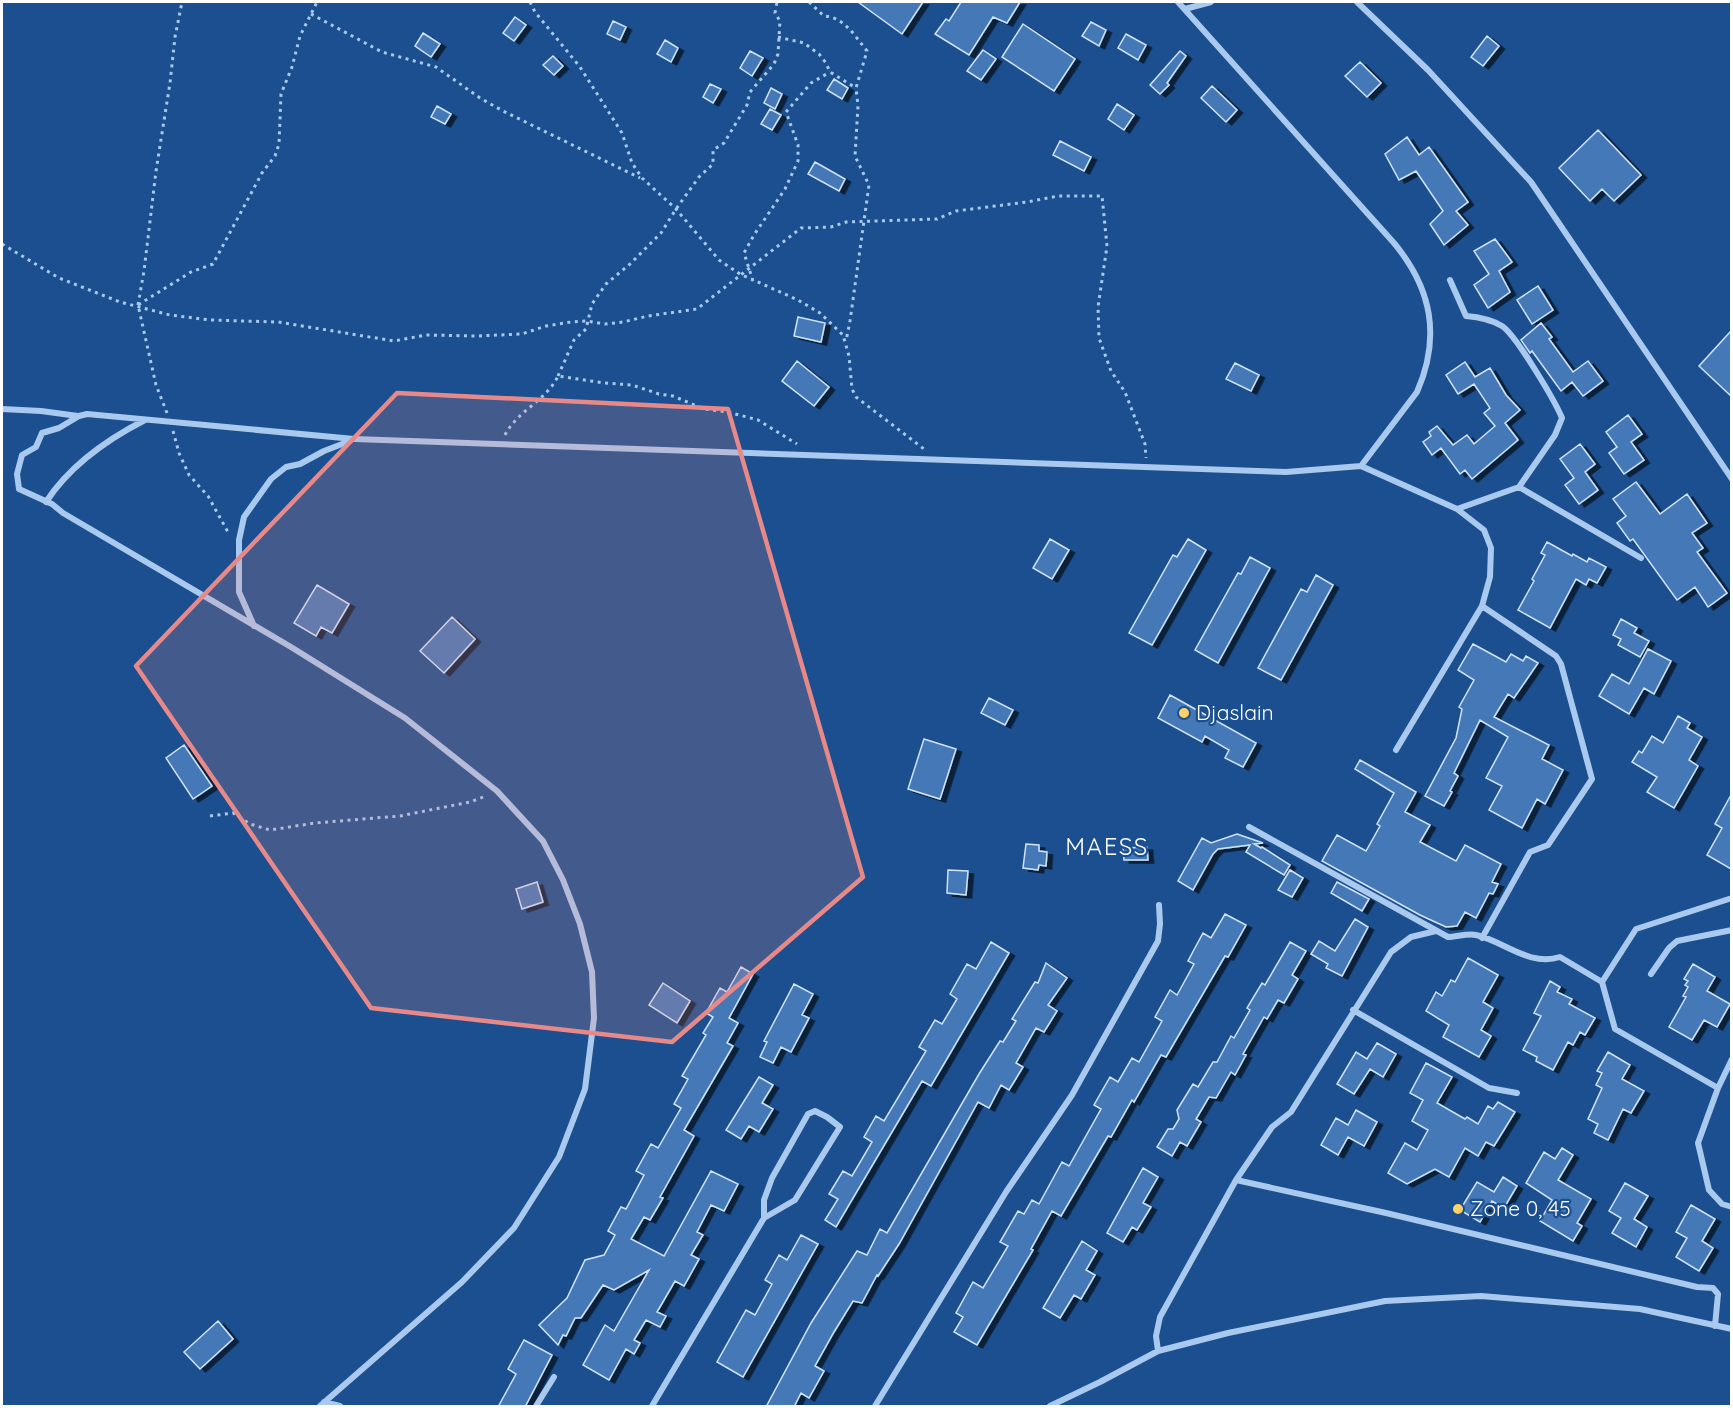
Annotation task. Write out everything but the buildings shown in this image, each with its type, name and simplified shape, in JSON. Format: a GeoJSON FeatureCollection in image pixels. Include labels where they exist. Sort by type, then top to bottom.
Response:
{"type":"FeatureCollection","features":[{"type":"Feature","properties":{"kind":"street"},"geometry":{"type":"LineString","coordinates":[[1178,2],[1394,243],[1409,262],[1422,285],[1430,322],[1429,352],[1423,379],[1417,392],[1360,466]]}},
{"type":"Feature","properties":{"kind":"street"},"geometry":{"type":"LineString","coordinates":[[1185,9],[1211,2]]}},
{"type":"Feature","properties":{"kind":"street"},"geometry":{"type":"LineString","coordinates":[[1357,2],[1428,70],[1531,182],[1731,479]]}},
{"type":"Feature","properties":{"kind":"street"},"geometry":{"type":"LineString","coordinates":[[1450,280],[1466,316],[1479,317],[1504,327],[1521,349],[1557,406],[1562,418],[1555,435],[1520,487],[1458,510]]}},
{"type":"Feature","properties":{"kind":"street"},"geometry":{"type":"LineString","coordinates":[[2,409],[79,416]]}},
{"type":"Feature","properties":{"kind":"street"},"geometry":{"type":"LineString","coordinates":[[322,1404],[462,1282],[514,1228],[559,1157],[585,1089],[594,1018],[592,972],[580,924],[563,880],[543,841],[497,791],[405,718],[46,502],[19,489],[18,474],[22,455],[36,447],[42,433],[59,428],[87,414],[354,439],[1286,472],[1360,466],[1458,510],[1484,530],[1491,548],[1490,577],[1482,606],[1396,750]]}},
{"type":"Feature","properties":{"kind":"street"},"geometry":{"type":"LineString","coordinates":[[46,502],[59,482],[87,457],[113,436],[145,420]]}},
{"type":"Feature","properties":{"kind":"street"},"geometry":{"type":"LineString","coordinates":[[254,626],[239,592],[239,548],[244,517],[271,479],[286,467],[300,464],[354,439]]}},
{"type":"Feature","properties":{"kind":"street"},"geometry":{"type":"LineString","coordinates":[[1520,487],[1641,558]]}},
{"type":"Feature","properties":{"kind":"street"},"geometry":{"type":"LineString","coordinates":[[1482,606],[1556,656],[1561,664],[1592,779],[1548,845],[1530,852],[1482,938]]}},
{"type":"Feature","properties":{"kind":"street"},"geometry":{"type":"LineString","coordinates":[[1249,827],[1448,938],[1474,934],[1529,957],[1548,961],[1560,957],[1602,982],[1615,1029],[1718,1088]]}},
{"type":"Feature","properties":{"kind":"street"},"geometry":{"type":"LineString","coordinates":[[1602,982],[1636,929],[1731,898]]}},
{"type":"Feature","properties":{"kind":"street"},"geometry":{"type":"LineString","coordinates":[[875,1407],[1006,1192],[1072,1095],[1158,941],[1159,905]]}},
{"type":"Feature","properties":{"kind":"street"},"geometry":{"type":"LineString","coordinates":[[1651,974],[1669,948],[1677,941],[1731,930]]}},
{"type":"Feature","properties":{"kind":"street"},"geometry":{"type":"LineString","coordinates":[[1158,1351],[1156,1336],[1160,1317],[1236,1180],[1272,1127],[1291,1112],[1391,952],[1411,937],[1436,931]]}},
{"type":"Feature","properties":{"kind":"street"},"geometry":{"type":"LineString","coordinates":[[1353,1010],[1489,1088],[1517,1093]]}},
{"type":"Feature","properties":{"kind":"street"},"geometry":{"type":"LineString","coordinates":[[1731,1059],[1698,1143],[1709,1190],[1722,1204],[1731,1206]]}},
{"type":"Feature","properties":{"kind":"street"},"geometry":{"type":"LineString","coordinates":[[652,1407],[764,1218],[795,1200],[832,1141],[840,1127],[827,1117],[815,1111],[808,1114],[772,1178],[764,1200],[764,1218]]}},
{"type":"Feature","properties":{"kind":"street"},"geometry":{"type":"LineString","coordinates":[[1236,1180],[1697,1287],[1713,1288],[1718,1294],[1715,1326]]}},
{"type":"Feature","properties":{"kind":"street"},"geometry":{"type":"LineString","coordinates":[[1050,1407],[1158,1351],[1228,1333],[1385,1301],[1470,1297],[1640,1309],[1731,1329]]}},
{"type":"Feature","properties":{"kind":"street"},"geometry":{"type":"LineString","coordinates":[[536,1407],[554,1377]]}},
{"type":"Feature","properties":{"kind":"street"},"geometry":{"type":"LineString","coordinates":[[322,1404],[340,1407]]}},
{"type":"Feature","properties":{"kind":"path"},"geometry":{"type":"LineString","coordinates":[[182,2],[174,37],[170,83],[138,305],[156,385],[171,422],[179,453],[189,475],[208,495],[224,526],[239,548]]}},
{"type":"Feature","properties":{"kind":"path"},"geometry":{"type":"LineString","coordinates":[[138,305],[191,272],[213,264],[262,173],[275,156],[279,144],[281,94],[292,67],[300,36],[317,2]]}},
{"type":"Feature","properties":{"kind":"path"},"geometry":{"type":"LineString","coordinates":[[530,2],[535,12],[580,67],[622,133],[632,163],[642,178],[676,208],[719,260],[753,281],[798,300],[820,313],[843,335],[849,356],[852,389],[856,397],[938,460]]}},
{"type":"Feature","properties":{"kind":"path"},"geometry":{"type":"LineString","coordinates":[[509,427],[554,386],[574,340],[586,328],[592,304],[606,284],[662,233],[676,208],[699,177],[713,164],[713,150],[724,143],[747,105],[750,92],[774,64],[778,54],[780,21],[775,13],[777,2]]}},
{"type":"Feature","properties":{"kind":"path"},"geometry":{"type":"LineString","coordinates":[[809,2],[824,15],[839,20],[867,51],[856,88],[858,115],[855,156],[869,185],[845,342]]}},
{"type":"Feature","properties":{"kind":"path"},"geometry":{"type":"LineString","coordinates":[[311,14],[382,52],[436,68],[503,111],[642,178]]}},
{"type":"Feature","properties":{"kind":"path"},"geometry":{"type":"LineString","coordinates":[[778,37],[804,43],[812,48],[826,63],[830,72],[856,88]]}},
{"type":"Feature","properties":{"kind":"path"},"geometry":{"type":"LineString","coordinates":[[753,281],[744,253],[785,189],[798,161],[798,145],[786,112],[811,83],[830,72]]}},
{"type":"Feature","properties":{"kind":"path"},"geometry":{"type":"LineString","coordinates":[[2,244],[59,278],[120,302],[170,315],[210,320],[278,322],[394,341],[426,335],[507,335],[546,326],[587,321],[605,324],[623,322],[657,314],[697,309],[801,228],[831,227],[846,222],[937,219],[956,211],[1058,196],[1102,196],[1107,246],[1098,307],[1099,338],[1111,371],[1125,392],[1145,444],[1147,467]]}},
{"type":"Feature","properties":{"kind":"path"},"geometry":{"type":"LineString","coordinates":[[558,376],[632,385],[673,396],[704,409],[728,412],[758,420],[792,439],[811,456]]}},
{"type":"Feature","properties":{"kind":"path"},"geometry":{"type":"LineString","coordinates":[[210,816],[233,813],[250,824],[270,830],[315,823],[400,816],[470,802],[497,791]]}},
{"type":"Feature","properties":{"kind":"highlighted area"},"geometry":{"type":"Polygon","coordinates":[[[397,393],[728,409],[863,877],[672,1042],[371,1008],[136,666],[397,393]]]}},
{"type":"Feature","properties":{"kind":"place","name":"Djaslain"},"geometry":{"type":"Point","coordinates":[1184,713]}},
{"type":"Feature","properties":{"kind":"place","name":"Zone 0, 45"},"geometry":{"type":"Point","coordinates":[1458,1209]}},
{"type":"Feature","properties":{"kind":"district","name":"MAESS"},"geometry":{"type":"Point","coordinates":[1107,847]}}]}
